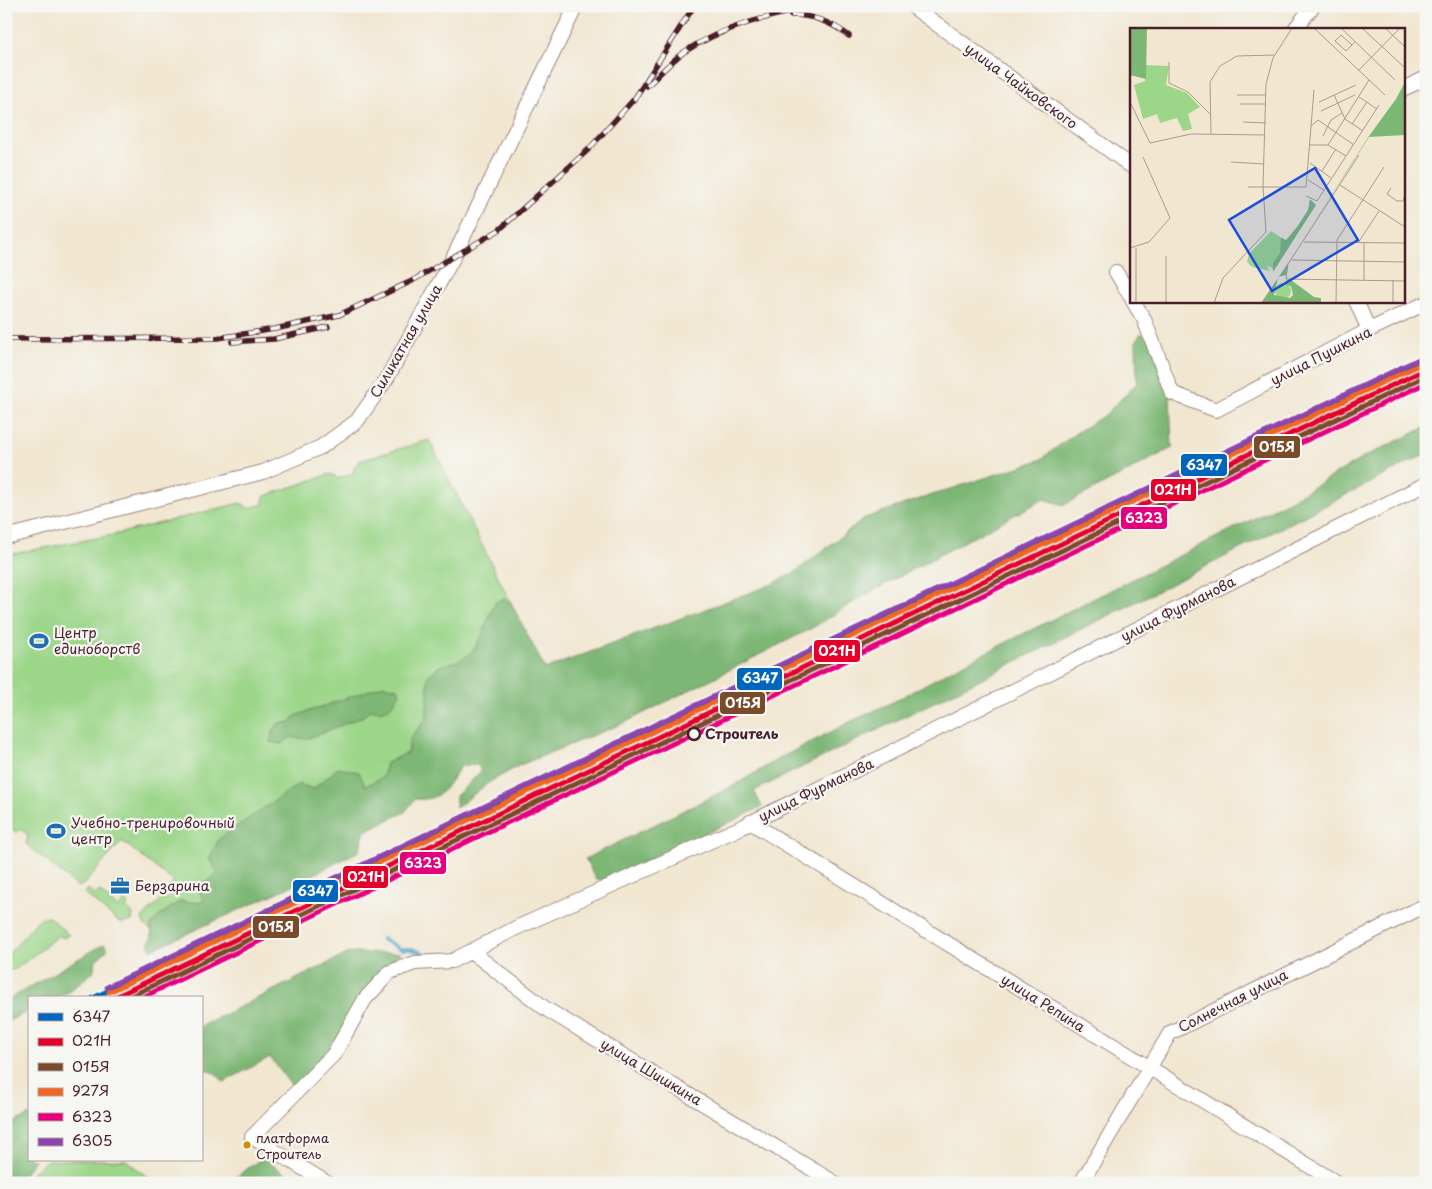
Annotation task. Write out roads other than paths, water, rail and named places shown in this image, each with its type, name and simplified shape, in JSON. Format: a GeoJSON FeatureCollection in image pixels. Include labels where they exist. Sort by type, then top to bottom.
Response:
{"type":"FeatureCollection","features":[{"type":"Feature","properties":{"kind":"street","name":"Силикатная улица"},"geometry":{"type":"LineString","coordinates":[[6,537],[263,472],[321,447],[357,421],[387,378],[453,258],[576,6]]}},
{"type":"Feature","properties":{"kind":"street","name":"улица Чайковского"},"geometry":{"type":"LineString","coordinates":[[912,6],[1130,165]]}},
{"type":"Feature","properties":{"kind":"street"},"geometry":{"type":"LineString","coordinates":[[1296,28],[1313,6]]}},
{"type":"Feature","properties":{"kind":"street"},"geometry":{"type":"LineString","coordinates":[[1404,88],[1426,78]]}},
{"type":"Feature","properties":{"kind":"street"},"geometry":{"type":"LineString","coordinates":[[1116,272],[1130,295]]}},
{"type":"Feature","properties":{"kind":"street","name":"улица Пушкина"},"geometry":{"type":"LineString","coordinates":[[1135,302],[1144,319],[1172,394],[1216,410],[1369,330],[1426,303]]}},
{"type":"Feature","properties":{"kind":"street"},"geometry":{"type":"LineString","coordinates":[[1356,302],[1369,330]]}},
{"type":"Feature","properties":{"kind":"street","name":"улица Фурманова"},"geometry":{"type":"LineString","coordinates":[[327,1183],[252,1137],[334,1054],[365,999],[390,972],[415,963],[452,961],[516,928],[808,795],[1426,484]]}},
{"type":"Feature","properties":{"kind":"street","name":"улица Репина"},"geometry":{"type":"LineString","coordinates":[[750,822],[1337,1183]]}},
{"type":"Feature","properties":{"kind":"street","name":"Солнечная улица"},"geometry":{"type":"LineString","coordinates":[[1081,1183],[1170,1033],[1426,905]]}},
{"type":"Feature","properties":{"kind":"street","name":"улица Шишкина"},"geometry":{"type":"LineString","coordinates":[[472,952],[546,1009],[835,1183]]}},
{"type":"Feature","properties":{"kind":"waterway"},"geometry":{"type":"LineString","coordinates":[[382,939],[401,949],[411,949],[436,956]]}},
{"type":"Feature","properties":{"kind":"railway"},"geometry":{"type":"LineString","coordinates":[[6,339],[218,338],[275,329],[339,315],[412,281],[499,230],[588,150],[635,98],[694,6]]}},
{"type":"Feature","properties":{"kind":"railway"},"geometry":{"type":"LineString","coordinates":[[647,86],[684,52],[715,35],[764,18],[815,6]]}},
{"type":"Feature","properties":{"kind":"railway"},"geometry":{"type":"LineString","coordinates":[[791,15],[807,16],[821,20],[849,36]]}},
{"type":"Feature","properties":{"kind":"railway"},"geometry":{"type":"LineString","coordinates":[[232,342],[274,339],[328,327]]}},
{"type":"Feature","properties":{"kind":"place","name":"Центр единоборств"},"geometry":{"type":"Point","coordinates":[39,641]}},
{"type":"Feature","properties":{"kind":"place","name":"Строитель"},"geometry":{"type":"Point","coordinates":[694,734]}},
{"type":"Feature","properties":{"kind":"place","name":"Учебно-тренировочный центр"},"geometry":{"type":"Point","coordinates":[56,831]}},
{"type":"Feature","properties":{"kind":"place","name":"Берзарина"},"geometry":{"type":"Point","coordinates":[120,886]}},
{"type":"Feature","properties":{"kind":"place","name":"платформа Строитель"},"geometry":{"type":"Point","coordinates":[247,1145]}}]}
